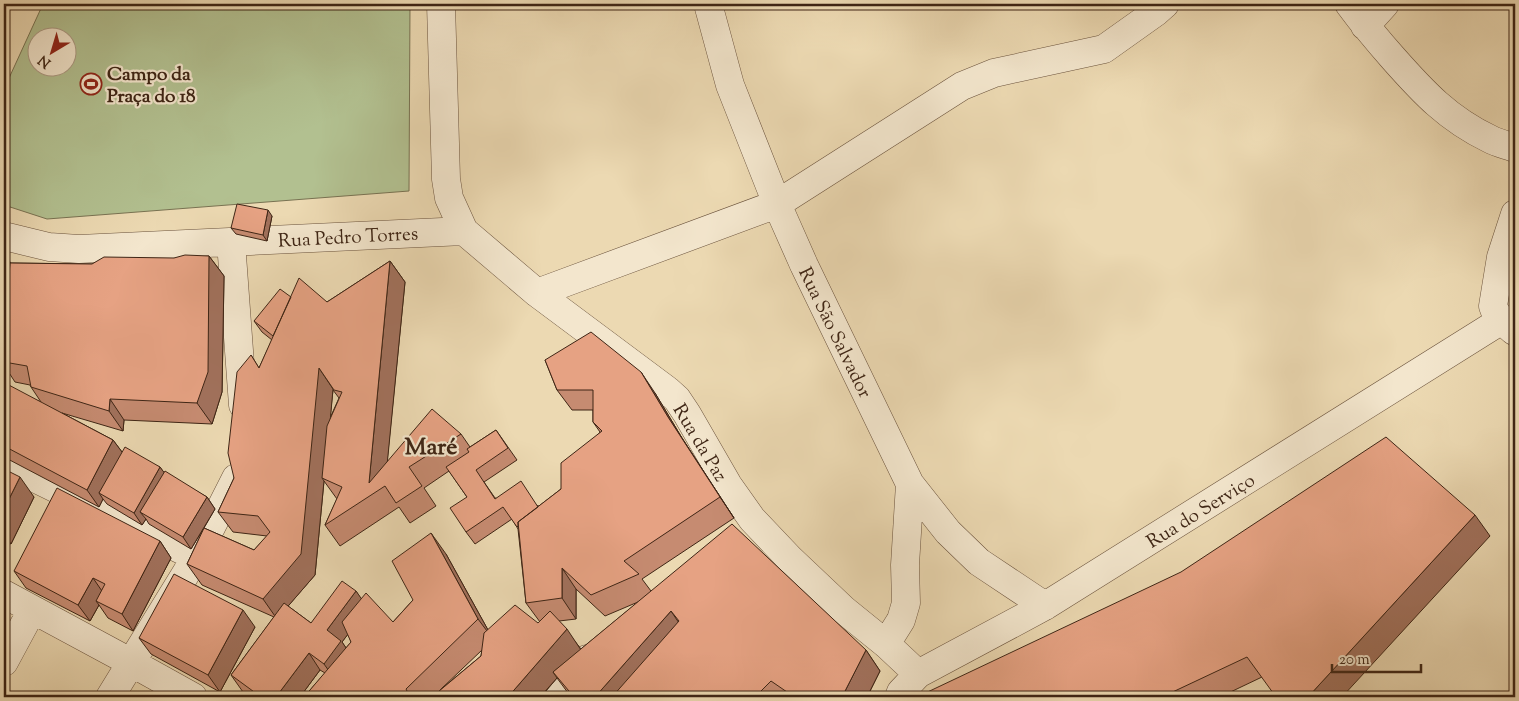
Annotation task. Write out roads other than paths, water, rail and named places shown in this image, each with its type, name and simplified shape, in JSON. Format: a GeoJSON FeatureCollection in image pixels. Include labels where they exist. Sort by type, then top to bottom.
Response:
{"type":"FeatureCollection","features":[{"type":"Feature","properties":{"kind":"street"},"geometry":{"type":"LineString","coordinates":[[441,4],[446,179],[449,198],[464,231]]}},
{"type":"Feature","properties":{"kind":"street","name":"Rua São Salvador"},"geometry":{"type":"LineString","coordinates":[[708,4],[730,86],[777,204],[804,265],[910,484],[948,532],[979,562],[1045,606]]}},
{"type":"Feature","properties":{"kind":"street"},"geometry":{"type":"LineString","coordinates":[[537,293],[777,204],[962,86],[994,73],[1104,49],[1165,4]]}},
{"type":"Feature","properties":{"kind":"street"},"geometry":{"type":"LineString","coordinates":[[1349,4],[1365,26],[1421,91],[1440,108],[1491,140],[1515,148]]}},
{"type":"Feature","properties":{"kind":"street"},"geometry":{"type":"LineString","coordinates":[[1365,26],[1385,4]]}},
{"type":"Feature","properties":{"kind":"street","name":"Rua do Serviço"},"geometry":{"type":"LineString","coordinates":[[898,697],[918,674],[1045,606],[1504,321],[1493,306],[1501,257],[1515,214]]}},
{"type":"Feature","properties":{"kind":"street","name":"Rua Pedro Torres"},"geometry":{"type":"LineString","coordinates":[[4,236],[49,247],[79,250],[464,231]]}},
{"type":"Feature","properties":{"kind":"street","name":"Rua da Paz"},"geometry":{"type":"LineString","coordinates":[[464,231],[537,293],[677,399],[728,485],[752,518],[789,558],[844,610],[886,644],[918,674]]}},
{"type":"Feature","properties":{"kind":"street"},"geometry":{"type":"LineString","coordinates":[[230,242],[244,426]]}},
{"type":"Feature","properties":{"kind":"street"},"geometry":{"type":"LineString","coordinates":[[110,697],[196,557],[226,496],[241,471],[244,454]]}},
{"type":"Feature","properties":{"kind":"street"},"geometry":{"type":"LineString","coordinates":[[4,463],[196,557]]}},
{"type":"Feature","properties":{"kind":"street"},"geometry":{"type":"LineString","coordinates":[[886,644],[901,620],[906,603],[905,564],[910,484]]}},
{"type":"Feature","properties":{"kind":"street"},"geometry":{"type":"LineString","coordinates":[[729,536],[752,518]]}},
{"type":"Feature","properties":{"kind":"street"},"geometry":{"type":"LineString","coordinates":[[4,594],[132,662],[193,697]]}},
{"type":"Feature","properties":{"kind":"street"},"geometry":{"type":"LineString","coordinates":[[4,662],[32,610]]}},
{"type":"Feature","properties":{"kind":"street"},"geometry":{"type":"LineString","coordinates":[[554,697],[604,640]]}},
{"type":"Feature","properties":{"kind":"place","name":"Campo da Praça do 18"},"geometry":{"type":"Point","coordinates":[91,84]}},
{"type":"Feature","properties":{"kind":"district","name":"Maré"},"geometry":{"type":"Point","coordinates":[431,446]}}]}
